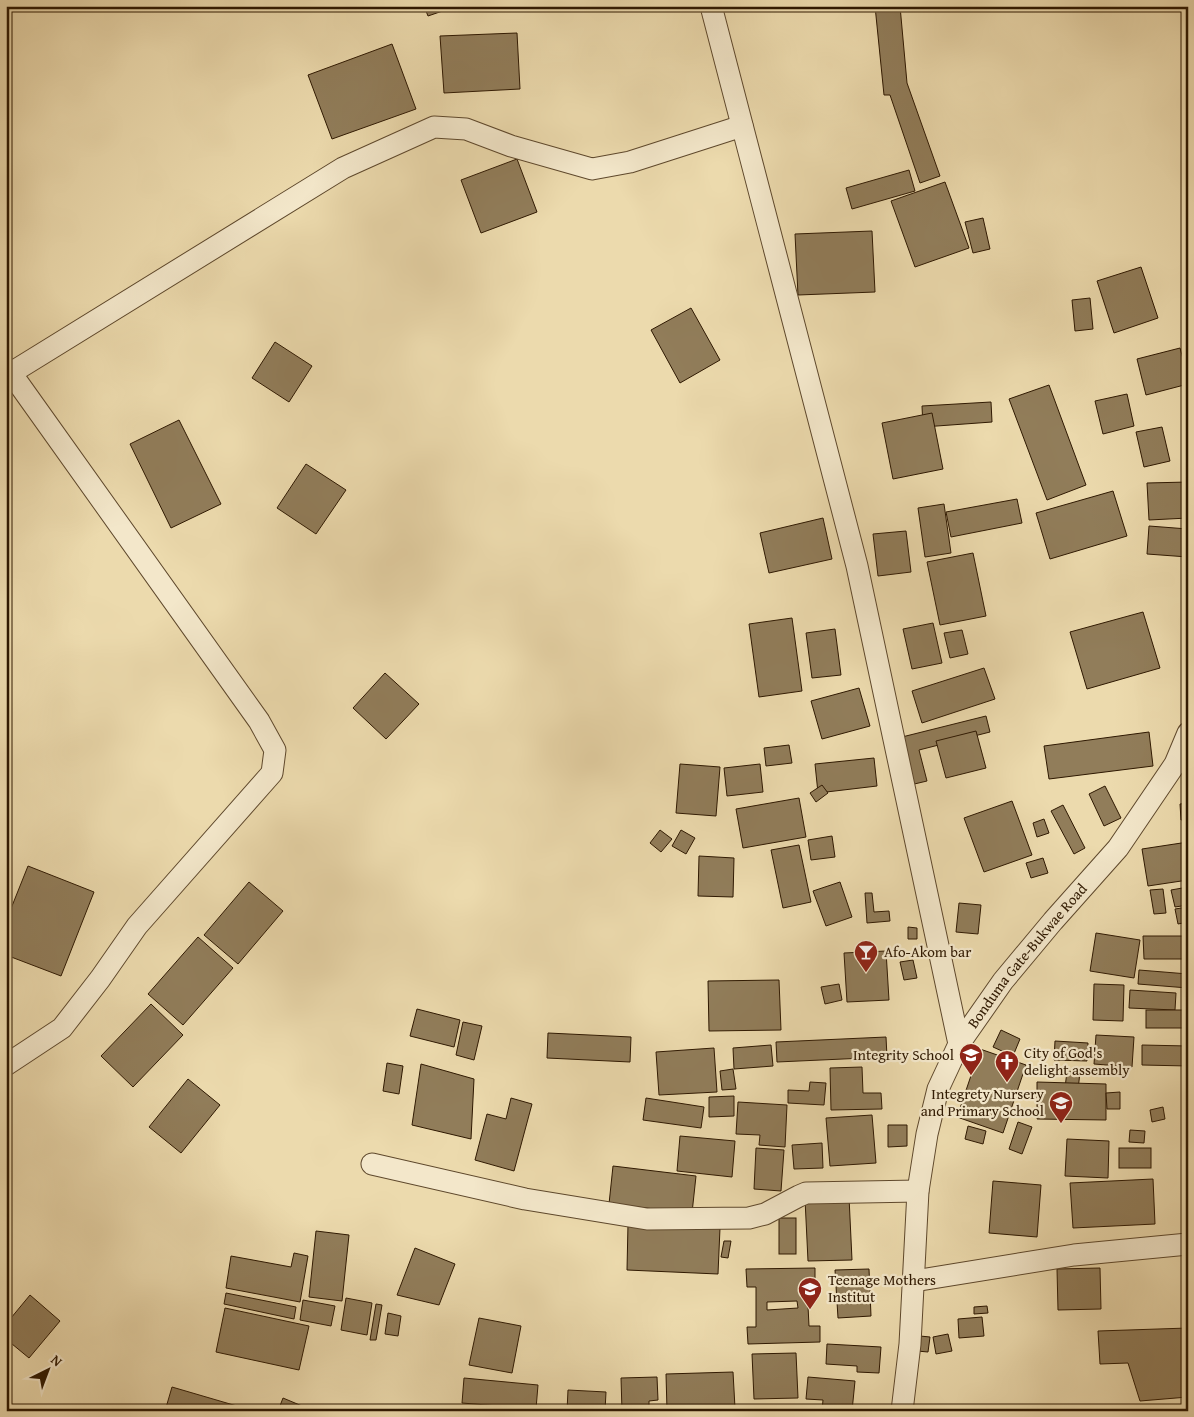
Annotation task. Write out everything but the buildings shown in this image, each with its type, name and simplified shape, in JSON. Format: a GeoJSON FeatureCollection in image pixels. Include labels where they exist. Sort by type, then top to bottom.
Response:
{"type":"FeatureCollection","features":[{"type":"Feature","properties":{"kind":"street"},"geometry":{"type":"LineString","coordinates":[[711,6],[857,566],[958,1044]]}},
{"type":"Feature","properties":{"kind":"street"},"geometry":{"type":"LineString","coordinates":[[6,1065],[62,1028],[100,979],[137,926],[272,773],[275,750],[259,721],[9,371],[343,168],[434,127],[466,129],[511,146],[592,169],[630,162],[742,126]]}},
{"type":"Feature","properties":{"kind":"street","name":"Bonduma Gate-Bukwae Road"},"geometry":{"type":"LineString","coordinates":[[902,1411],[910,1344],[918,1191],[927,1134],[938,1089],[958,1044],[1003,981],[1118,848],[1175,764],[1188,733]]}},
{"type":"Feature","properties":{"kind":"street"},"geometry":{"type":"LineString","coordinates":[[372,1164],[525,1200],[647,1219],[749,1218],[764,1214],[806,1193],[918,1191]]}},
{"type":"Feature","properties":{"kind":"street"},"geometry":{"type":"LineString","coordinates":[[914,1281],[1074,1255],[1188,1244]]}},
{"type":"Feature","properties":{"kind":"place","name":"Afo-Akom bar"},"geometry":{"type":"Point","coordinates":[866,973]}},
{"type":"Feature","properties":{"kind":"place","name":"Integrity School"},"geometry":{"type":"Point","coordinates":[971,1076]}},
{"type":"Feature","properties":{"kind":"place","name":"City of God's delight assembly"},"geometry":{"type":"Point","coordinates":[1007,1083]}},
{"type":"Feature","properties":{"kind":"place","name":"Integrety Nursery and Primary School"},"geometry":{"type":"Point","coordinates":[1061,1124]}},
{"type":"Feature","properties":{"kind":"place","name":"Teenage Mothers Institut"},"geometry":{"type":"Point","coordinates":[810,1310]}}]}
